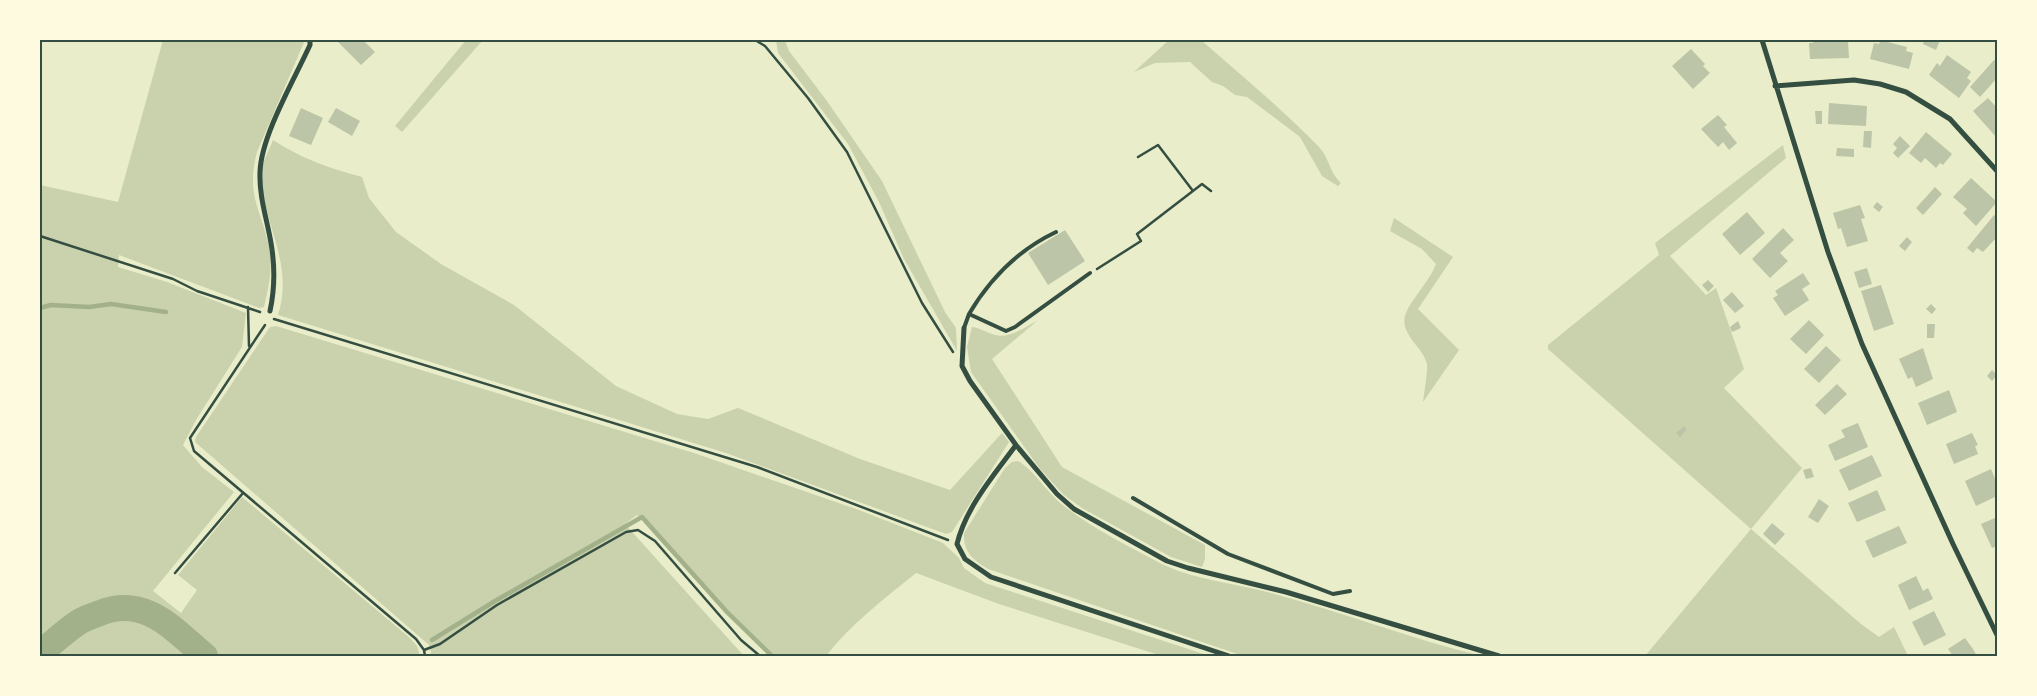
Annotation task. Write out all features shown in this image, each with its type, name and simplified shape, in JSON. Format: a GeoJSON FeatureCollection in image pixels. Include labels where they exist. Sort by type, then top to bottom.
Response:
{"type":"FeatureCollection","features":[{"type":"Feature","properties":{"kind":"street"},"geometry":{"type":"LineString","coordinates":[[269,314],[274,294],[274,271],[271,242],[260,189],[262,150],[310,46],[310,40]]}},
{"type":"Feature","properties":{"kind":"street"},"geometry":{"type":"LineString","coordinates":[[1762,40],[1828,252],[1862,344],[1953,544],[1997,635]]}},
{"type":"Feature","properties":{"kind":"street"},"geometry":{"type":"LineString","coordinates":[[1775,86],[1854,80],[1880,84],[1906,92],[1950,119],[1997,171]]}},
{"type":"Feature","properties":{"kind":"street"},"geometry":{"type":"LineString","coordinates":[[964,328],[962,366],[970,381],[1016,446],[1057,494],[1074,509],[1167,561],[1286,592],[1499,656]]}},
{"type":"Feature","properties":{"kind":"street"},"geometry":{"type":"LineString","coordinates":[[1016,446],[982,492],[960,530],[957,544],[965,559],[991,577],[1229,656]]}},
{"type":"Feature","properties":{"kind":"lane"},"geometry":{"type":"LineString","coordinates":[[964,328],[969,314],[984,288],[1016,256],[1036,241],[1056,232]]}},
{"type":"Feature","properties":{"kind":"lane"},"geometry":{"type":"LineString","coordinates":[[969,314],[1006,330],[1033,316],[1090,273]]}},
{"type":"Feature","properties":{"kind":"lane"},"geometry":{"type":"LineString","coordinates":[[1133,498],[1228,554],[1333,594],[1350,590]]}},
{"type":"Feature","properties":{"kind":"path"},"geometry":{"type":"LineString","coordinates":[[755,40],[765,46],[808,98],[847,152],[922,303],[962,366]]}},
{"type":"Feature","properties":{"kind":"path"},"geometry":{"type":"LineString","coordinates":[[765,46],[767,40]]}},
{"type":"Feature","properties":{"kind":"path"},"geometry":{"type":"LineString","coordinates":[[1138,157],[1158,145],[1193,191]]}},
{"type":"Feature","properties":{"kind":"path"},"geometry":{"type":"LineString","coordinates":[[1090,273],[1141,240],[1137,234],[1202,184],[1211,191]]}},
{"type":"Feature","properties":{"kind":"path"},"geometry":{"type":"LineString","coordinates":[[40,236],[173,279],[197,291],[248,306],[262,313]]}},
{"type":"Feature","properties":{"kind":"path"},"geometry":{"type":"LineString","coordinates":[[248,306],[250,348]]}},
{"type":"Feature","properties":{"kind":"path"},"geometry":{"type":"LineString","coordinates":[[269,314],[421,366],[757,467],[860,505],[957,544]]}},
{"type":"Feature","properties":{"kind":"path"},"geometry":{"type":"LineString","coordinates":[[266,325],[190,438],[194,451],[416,639],[424,650],[425,656]]}},
{"type":"Feature","properties":{"kind":"path"},"geometry":{"type":"LineString","coordinates":[[175,573],[243,493]]}},
{"type":"Feature","properties":{"kind":"path"},"geometry":{"type":"LineString","coordinates":[[424,650],[440,644],[497,605],[548,578],[602,544],[626,532],[638,530],[655,540],[742,640],[760,656]]}},
{"type":"Feature","properties":{"kind":"shaded area"},"geometry":{"type":"Polygon","coordinates":[[[163,40],[305,40],[257,152],[254,167],[254,190],[269,246],[271,262],[264,307],[259,308],[119,255],[118,267],[167,282],[246,313],[242,347],[196,420],[183,445],[202,467],[234,492],[153,591],[181,613],[197,590],[178,575],[242,497],[410,638],[417,646],[420,656],[216,656],[165,614],[144,602],[138,601],[111,604],[89,611],[60,628],[40,644],[40,185],[118,202],[163,40]]]}},
{"type":"Feature","properties":{"kind":"shaded area"},"geometry":{"type":"Polygon","coordinates":[[[466,40],[483,40],[402,132],[395,126],[466,40]]]}},
{"type":"Feature","properties":{"kind":"shaded area"},"geometry":{"type":"Polygon","coordinates":[[[776,40],[785,40],[789,51],[827,101],[882,181],[945,312],[956,328],[957,351],[904,259],[879,202],[848,144],[778,53],[776,40]]]}},
{"type":"Feature","properties":{"kind":"shaded area"},"geometry":{"type":"Polygon","coordinates":[[[1169,40],[1201,40],[1319,147],[1341,183],[1338,186],[1322,176],[1300,137],[1247,97],[1235,95],[1223,86],[1212,82],[1190,62],[1155,63],[1134,72],[1169,40]]]}},
{"type":"Feature","properties":{"kind":"shaded area"},"geometry":{"type":"Polygon","coordinates":[[[273,140],[295,153],[316,162],[362,177],[369,198],[396,232],[441,264],[514,305],[616,386],[677,414],[708,419],[738,408],[860,459],[950,490],[1002,433],[1009,442],[952,532],[946,534],[726,453],[278,315],[282,300],[282,272],[260,180],[263,165],[273,140]]]}},
{"type":"Feature","properties":{"kind":"shaded area"},"geometry":{"type":"Polygon","coordinates":[[[1783,145],[1786,158],[1670,256],[1706,295],[1716,288],[1744,369],[1724,388],[1802,468],[1751,529],[1548,349],[1548,345],[1659,255],[1655,243],[1783,145]]]}},
{"type":"Feature","properties":{"kind":"shaded area"},"geometry":{"type":"Polygon","coordinates":[[[1394,218],[1453,257],[1418,309],[1459,350],[1423,402],[1427,364],[1421,351],[1408,334],[1404,320],[1409,307],[1436,264],[1422,249],[1390,231],[1394,218]]]}},
{"type":"Feature","properties":{"kind":"shaded area"},"geometry":{"type":"Polygon","coordinates":[[[1037,321],[992,359],[1062,467],[1205,545],[1205,559],[1202,567],[1171,557],[1082,508],[1064,495],[1040,469],[971,372],[967,347],[972,327],[1000,336],[1017,332],[1037,321]]]}},
{"type":"Feature","properties":{"kind":"shaded area"},"geometry":{"type":"Polygon","coordinates":[[[276,326],[694,453],[859,510],[943,543],[959,558],[964,568],[985,583],[1210,656],[1162,656],[999,604],[916,573],[857,622],[826,656],[769,656],[726,614],[637,515],[625,524],[744,656],[430,656],[429,645],[195,442],[196,437],[270,327],[276,326]]]}},
{"type":"Feature","properties":{"kind":"shaded area"},"geometry":{"type":"Polygon","coordinates":[[[1018,461],[1030,470],[1058,501],[1086,522],[1171,568],[1199,577],[1298,600],[1429,642],[1482,656],[1243,656],[988,569],[970,555],[965,545],[964,533],[1005,468],[1012,462],[1018,461]]]}},
{"type":"Feature","properties":{"kind":"shaded area"},"geometry":{"type":"Polygon","coordinates":[[[1751,529],[1861,624],[1879,637],[1894,627],[1908,656],[1645,656],[1751,529]]]}},
{"type":"Feature","properties":{"kind":"shaded area"},"geometry":{"type":"Polygon","coordinates":[[[131,614],[147,618],[196,656],[46,656],[84,626],[104,618],[131,614]]]}},
{"type":"Feature","properties":{"kind":"shaded area"},"geometry":{"type":"Polygon","coordinates":[[[177,622],[216,656],[196,656],[172,636],[177,622]]]}},
{"type":"Feature","properties":{"kind":"building"},"geometry":{"type":"Polygon","coordinates":[[[336,40],[363,40],[375,52],[361,65],[336,40]]]}},
{"type":"Feature","properties":{"kind":"building"},"geometry":{"type":"Polygon","coordinates":[[[1813,40],[1848,41],[1849,58],[1810,59],[1809,43],[1813,43],[1813,40]]]}},
{"type":"Feature","properties":{"kind":"building"},"geometry":{"type":"Polygon","coordinates":[[[1880,40],[1907,47],[1906,51],[1913,53],[1909,69],[1870,59],[1874,43],[1879,44],[1880,40]]]}},
{"type":"Feature","properties":{"kind":"building"},"geometry":{"type":"Polygon","coordinates":[[[1924,40],[1940,40],[1936,50],[1923,44],[1924,40]]]}},
{"type":"Feature","properties":{"kind":"building"},"geometry":{"type":"Polygon","coordinates":[[[1691,49],[1705,64],[1703,66],[1710,73],[1693,89],[1672,66],[1691,49]]]}},
{"type":"Feature","properties":{"kind":"building"},"geometry":{"type":"Polygon","coordinates":[[[1947,55],[1971,72],[1967,78],[1971,81],[1959,98],[1929,75],[1937,63],[1940,66],[1947,55]]]}},
{"type":"Feature","properties":{"kind":"building"},"geometry":{"type":"Polygon","coordinates":[[[1994,60],[1997,62],[1997,78],[1980,97],[1970,87],[1994,60]]]}},
{"type":"Feature","properties":{"kind":"building"},"geometry":{"type":"Polygon","coordinates":[[[1988,98],[1997,108],[1997,138],[1973,111],[1988,98]]]}},
{"type":"Feature","properties":{"kind":"building"},"geometry":{"type":"Polygon","coordinates":[[[1829,103],[1867,106],[1866,126],[1828,124],[1829,103]]]}},
{"type":"Feature","properties":{"kind":"building"},"geometry":{"type":"Polygon","coordinates":[[[301,108],[323,118],[311,145],[289,136],[301,108]]]}},
{"type":"Feature","properties":{"kind":"building"},"geometry":{"type":"Polygon","coordinates":[[[336,108],[360,121],[352,136],[328,122],[336,108]]]}},
{"type":"Feature","properties":{"kind":"building"},"geometry":{"type":"Polygon","coordinates":[[[1815,111],[1822,111],[1822,124],[1816,124],[1815,111]]]}},
{"type":"Feature","properties":{"kind":"building"},"geometry":{"type":"Polygon","coordinates":[[[1718,115],[1727,125],[1724,127],[1737,143],[1729,150],[1723,142],[1718,147],[1701,129],[1718,115]]]}},
{"type":"Feature","properties":{"kind":"building"},"geometry":{"type":"Polygon","coordinates":[[[1864,131],[1872,131],[1871,148],[1863,147],[1864,131]]]}},
{"type":"Feature","properties":{"kind":"building"},"geometry":{"type":"Polygon","coordinates":[[[1926,132],[1952,154],[1943,165],[1940,163],[1936,168],[1925,158],[1921,163],[1909,153],[1926,132]]]}},
{"type":"Feature","properties":{"kind":"building"},"geometry":{"type":"Polygon","coordinates":[[[1900,136],[1910,146],[1898,158],[1893,153],[1897,148],[1893,144],[1900,136]]]}},
{"type":"Feature","properties":{"kind":"building"},"geometry":{"type":"Polygon","coordinates":[[[1837,148],[1854,149],[1854,157],[1836,156],[1837,148]]]}},
{"type":"Feature","properties":{"kind":"building"},"geometry":{"type":"Polygon","coordinates":[[[1971,178],[1997,202],[1976,226],[1963,213],[1967,209],[1953,197],[1971,178]]]}},
{"type":"Feature","properties":{"kind":"building"},"geometry":{"type":"Polygon","coordinates":[[[1935,187],[1942,194],[1923,215],[1916,208],[1935,187]]]}},
{"type":"Feature","properties":{"kind":"building"},"geometry":{"type":"Polygon","coordinates":[[[1877,202],[1883,207],[1879,212],[1873,207],[1877,202]]]}},
{"type":"Feature","properties":{"kind":"building"},"geometry":{"type":"Polygon","coordinates":[[[1860,205],[1865,218],[1861,219],[1868,241],[1847,247],[1841,228],[1838,229],[1833,213],[1860,205]]]}},
{"type":"Feature","properties":{"kind":"building"},"geometry":{"type":"Polygon","coordinates":[[[1747,212],[1765,233],[1740,255],[1722,234],[1747,212]]]}},
{"type":"Feature","properties":{"kind":"building"},"geometry":{"type":"Polygon","coordinates":[[[1994,215],[1997,218],[1997,237],[1983,252],[1977,248],[1973,253],[1967,248],[1994,215]]]}},
{"type":"Feature","properties":{"kind":"building"},"geometry":{"type":"Polygon","coordinates":[[[1783,228],[1794,240],[1780,253],[1788,261],[1770,278],[1752,259],[1783,228]]]}},
{"type":"Feature","properties":{"kind":"building"},"geometry":{"type":"Polygon","coordinates":[[[1065,230],[1085,261],[1048,285],[1028,253],[1065,230]]]}},
{"type":"Feature","properties":{"kind":"building"},"geometry":{"type":"Polygon","coordinates":[[[1907,237],[1912,242],[1905,251],[1899,246],[1907,237]]]}},
{"type":"Feature","properties":{"kind":"building"},"geometry":{"type":"Polygon","coordinates":[[[1867,268],[1872,284],[1859,288],[1854,272],[1867,268]]]}},
{"type":"Feature","properties":{"kind":"building"},"geometry":{"type":"Polygon","coordinates":[[[1803,273],[1810,284],[1802,289],[1809,300],[1785,316],[1773,298],[1778,295],[1775,291],[1803,273]]]}},
{"type":"Feature","properties":{"kind":"building"},"geometry":{"type":"Polygon","coordinates":[[[1708,280],[1714,286],[1708,292],[1702,285],[1708,280]]]}},
{"type":"Feature","properties":{"kind":"building"},"geometry":{"type":"Polygon","coordinates":[[[1881,285],[1894,324],[1874,331],[1861,291],[1881,285]]]}},
{"type":"Feature","properties":{"kind":"building"},"geometry":{"type":"Polygon","coordinates":[[[1732,292],[1744,306],[1735,313],[1723,300],[1732,292]]]}},
{"type":"Feature","properties":{"kind":"building"},"geometry":{"type":"Polygon","coordinates":[[[1931,304],[1936,309],[1932,314],[1926,309],[1931,304]]]}},
{"type":"Feature","properties":{"kind":"building"},"geometry":{"type":"Polygon","coordinates":[[[1809,320],[1824,335],[1806,354],[1790,339],[1809,320]]]}},
{"type":"Feature","properties":{"kind":"building"},"geometry":{"type":"Polygon","coordinates":[[[1738,321],[1741,328],[1732,332],[1730,327],[1738,321]]]}},
{"type":"Feature","properties":{"kind":"building"},"geometry":{"type":"Polygon","coordinates":[[[1927,324],[1935,324],[1934,338],[1927,338],[1927,324]]]}},
{"type":"Feature","properties":{"kind":"building"},"geometry":{"type":"Polygon","coordinates":[[[1826,346],[1841,360],[1819,383],[1804,369],[1826,346]]]}},
{"type":"Feature","properties":{"kind":"building"},"geometry":{"type":"Polygon","coordinates":[[[1923,348],[1933,379],[1916,387],[1912,377],[1908,379],[1899,359],[1923,348]]]}},
{"type":"Feature","properties":{"kind":"building"},"geometry":{"type":"Polygon","coordinates":[[[1992,370],[1997,375],[1992,381],[1987,376],[1992,370]]]}},
{"type":"Feature","properties":{"kind":"building"},"geometry":{"type":"Polygon","coordinates":[[[1837,384],[1847,394],[1825,415],[1815,405],[1837,384]]]}},
{"type":"Feature","properties":{"kind":"building"},"geometry":{"type":"Polygon","coordinates":[[[1949,390],[1957,412],[1927,425],[1918,403],[1949,390]]]}},
{"type":"Feature","properties":{"kind":"building"},"geometry":{"type":"Polygon","coordinates":[[[1858,423],[1868,447],[1835,461],[1828,445],[1845,437],[1841,430],[1858,423]]]}},
{"type":"Feature","properties":{"kind":"building"},"geometry":{"type":"Polygon","coordinates":[[[1684,426],[1687,429],[1680,437],[1676,433],[1684,426]]]}},
{"type":"Feature","properties":{"kind":"building"},"geometry":{"type":"Polygon","coordinates":[[[1972,433],[1978,445],[1975,446],[1978,454],[1954,464],[1946,444],[1972,433]]]}},
{"type":"Feature","properties":{"kind":"building"},"geometry":{"type":"Polygon","coordinates":[[[1872,455],[1882,476],[1849,491],[1839,470],[1872,455]]]}},
{"type":"Feature","properties":{"kind":"building"},"geometry":{"type":"Polygon","coordinates":[[[1811,468],[1814,477],[1806,479],[1803,470],[1811,468]]]}},
{"type":"Feature","properties":{"kind":"building"},"geometry":{"type":"Polygon","coordinates":[[[1991,469],[1997,483],[1997,496],[1976,506],[1965,481],[1991,469]]]}},
{"type":"Feature","properties":{"kind":"building"},"geometry":{"type":"Polygon","coordinates":[[[1877,490],[1886,510],[1857,522],[1848,503],[1877,490]]]}},
{"type":"Feature","properties":{"kind":"building"},"geometry":{"type":"Polygon","coordinates":[[[1819,499],[1829,506],[1818,523],[1808,517],[1819,499]]]}},
{"type":"Feature","properties":{"kind":"building"},"geometry":{"type":"Polygon","coordinates":[[[1997,517],[1997,546],[1992,548],[1981,524],[1997,517]]]}},
{"type":"Feature","properties":{"kind":"building"},"geometry":{"type":"Polygon","coordinates":[[[1772,523],[1785,534],[1775,545],[1763,534],[1772,523]]]}},
{"type":"Feature","properties":{"kind":"building"},"geometry":{"type":"Polygon","coordinates":[[[1899,526],[1907,543],[1873,558],[1865,541],[1899,526]]]}},
{"type":"Feature","properties":{"kind":"building"},"geometry":{"type":"Polygon","coordinates":[[[1916,576],[1923,591],[1928,588],[1933,599],[1909,610],[1898,585],[1916,576]]]}},
{"type":"Feature","properties":{"kind":"building"},"geometry":{"type":"Polygon","coordinates":[[[1934,611],[1946,635],[1924,646],[1912,622],[1934,611]]]}},
{"type":"Feature","properties":{"kind":"building"},"geometry":{"type":"Polygon","coordinates":[[[1965,638],[1977,656],[1953,656],[1948,649],[1965,638]]]}},
{"type":"Feature","properties":{"kind":"waterway"},"geometry":{"type":"LineString","coordinates":[[40,308],[51,305],[89,307],[111,304],[166,312]]}},
{"type":"Feature","properties":{"kind":"waterway"},"geometry":{"type":"LineString","coordinates":[[432,640],[495,601],[642,517],[727,612],[772,656]]}},
{"type":"Feature","properties":{"kind":"waterway"},"geometry":{"type":"LineString","coordinates":[[40,653],[84,619],[116,609],[131,608],[145,612],[170,626],[205,656]]}}]}
